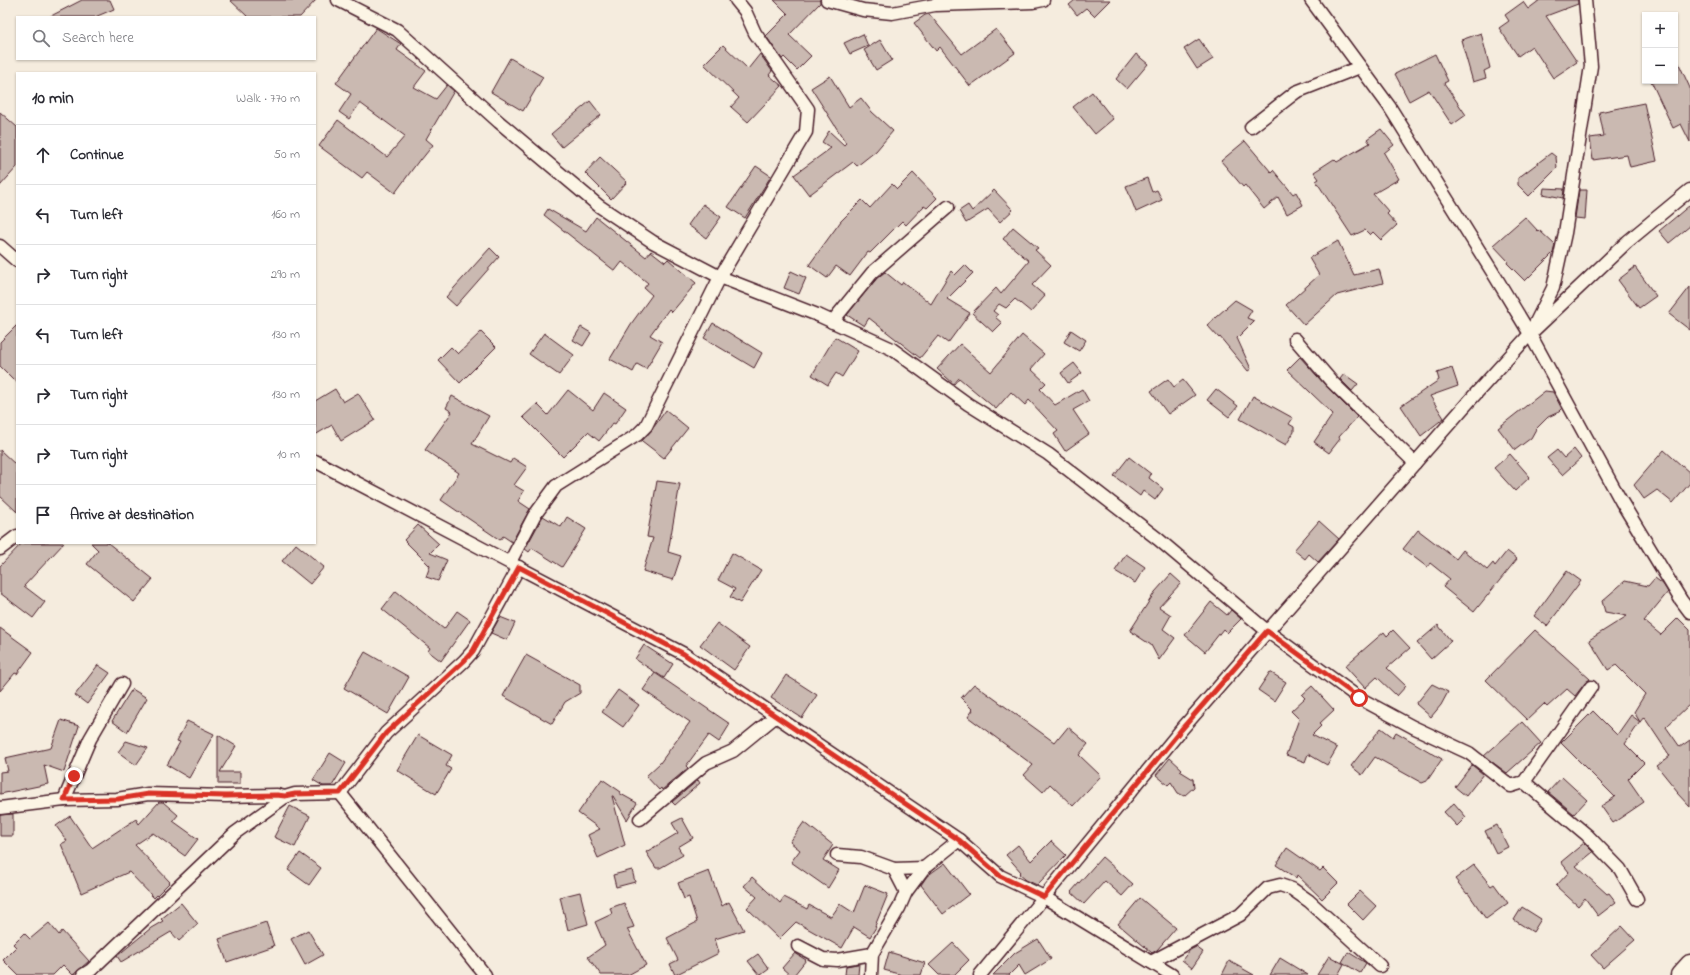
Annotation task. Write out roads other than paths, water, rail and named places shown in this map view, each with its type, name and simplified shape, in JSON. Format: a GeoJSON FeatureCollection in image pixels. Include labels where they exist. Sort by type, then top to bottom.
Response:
{"type":"FeatureCollection","features":[{"type":"Feature","properties":{"kind":"main road"},"geometry":{"type":"LineString","coordinates":[[1680,975],[1690,964]]}},
{"type":"Feature","properties":{"kind":"street"},"geometry":{"type":"LineString","coordinates":[[338,0],[397,30],[499,122],[599,206],[653,242],[720,277],[832,322],[892,349],[968,404],[1048,454],[1158,539],[1267,631],[1359,698],[1413,727],[1469,752],[1511,786],[1524,782],[1591,687]]}},
{"type":"Feature","properties":{"kind":"street"},"geometry":{"type":"LineString","coordinates":[[340,793],[386,733],[473,651],[514,564],[534,516],[556,486],[637,435],[646,426],[720,277],[806,132],[808,109],[755,33],[745,11],[736,0]]}},
{"type":"Feature","properties":{"kind":"street"},"geometry":{"type":"LineString","coordinates":[[827,0],[863,10],[892,13],[935,5],[1033,2],[1043,0]]}},
{"type":"Feature","properties":{"kind":"street"},"geometry":{"type":"LineString","coordinates":[[1311,0],[1389,106],[1530,334],[1621,501],[1681,600],[1690,612]]}},
{"type":"Feature","properties":{"kind":"street"},"geometry":{"type":"LineString","coordinates":[[1530,334],[1553,288],[1565,233],[1591,66],[1585,0]]}},
{"type":"Feature","properties":{"kind":"street"},"geometry":{"type":"LineString","coordinates":[[1251,127],[1296,92],[1360,67]]}},
{"type":"Feature","properties":{"kind":"street"},"geometry":{"type":"LineString","coordinates":[[980,975],[1181,730],[1530,334],[1627,242],[1690,190]]}},
{"type":"Feature","properties":{"kind":"street"},"geometry":{"type":"LineString","coordinates":[[832,322],[872,273],[948,207]]}},
{"type":"Feature","properties":{"kind":"street"},"geometry":{"type":"LineString","coordinates":[[0,246],[16,260]]}},
{"type":"Feature","properties":{"kind":"street"},"geometry":{"type":"LineString","coordinates":[[1295,339],[1332,382],[1415,463]]}},
{"type":"Feature","properties":{"kind":"street"},"geometry":{"type":"LineString","coordinates":[[316,462],[684,654],[959,840],[1000,876],[1044,897],[1172,975]]}},
{"type":"Feature","properties":{"kind":"street"},"geometry":{"type":"LineString","coordinates":[[0,549],[16,537]]}},
{"type":"Feature","properties":{"kind":"street"},"geometry":{"type":"LineString","coordinates":[[64,800],[90,739],[122,684]]}},
{"type":"Feature","properties":{"kind":"street"},"geometry":{"type":"LineString","coordinates":[[640,819],[706,763],[734,751],[776,716]]}},
{"type":"Feature","properties":{"kind":"street"},"geometry":{"type":"LineString","coordinates":[[1524,782],[1587,835],[1620,869],[1637,899]]}},
{"type":"Feature","properties":{"kind":"street"},"geometry":{"type":"LineString","coordinates":[[0,808],[64,800],[118,799],[148,794],[285,796],[295,794],[340,793]]}},
{"type":"Feature","properties":{"kind":"street"},"geometry":{"type":"LineString","coordinates":[[340,793],[485,975]]}},
{"type":"Feature","properties":{"kind":"street"},"geometry":{"type":"LineString","coordinates":[[82,975],[91,970],[235,833],[285,796]]}},
{"type":"Feature","properties":{"kind":"street"},"geometry":{"type":"LineString","coordinates":[[871,975],[872,954],[899,908],[906,892],[924,868],[959,840]]}},
{"type":"Feature","properties":{"kind":"street"},"geometry":{"type":"LineString","coordinates":[[837,855],[861,857],[894,869],[924,868]]}},
{"type":"Feature","properties":{"kind":"street"},"geometry":{"type":"LineString","coordinates":[[894,869],[906,892]]}},
{"type":"Feature","properties":{"kind":"street"},"geometry":{"type":"LineString","coordinates":[[1151,962],[1240,916],[1268,888],[1280,885],[1292,889],[1309,901],[1380,966]]}},
{"type":"Feature","properties":{"kind":"street"},"geometry":{"type":"LineString","coordinates":[[798,946],[823,960],[837,960],[872,954]]}}]}
